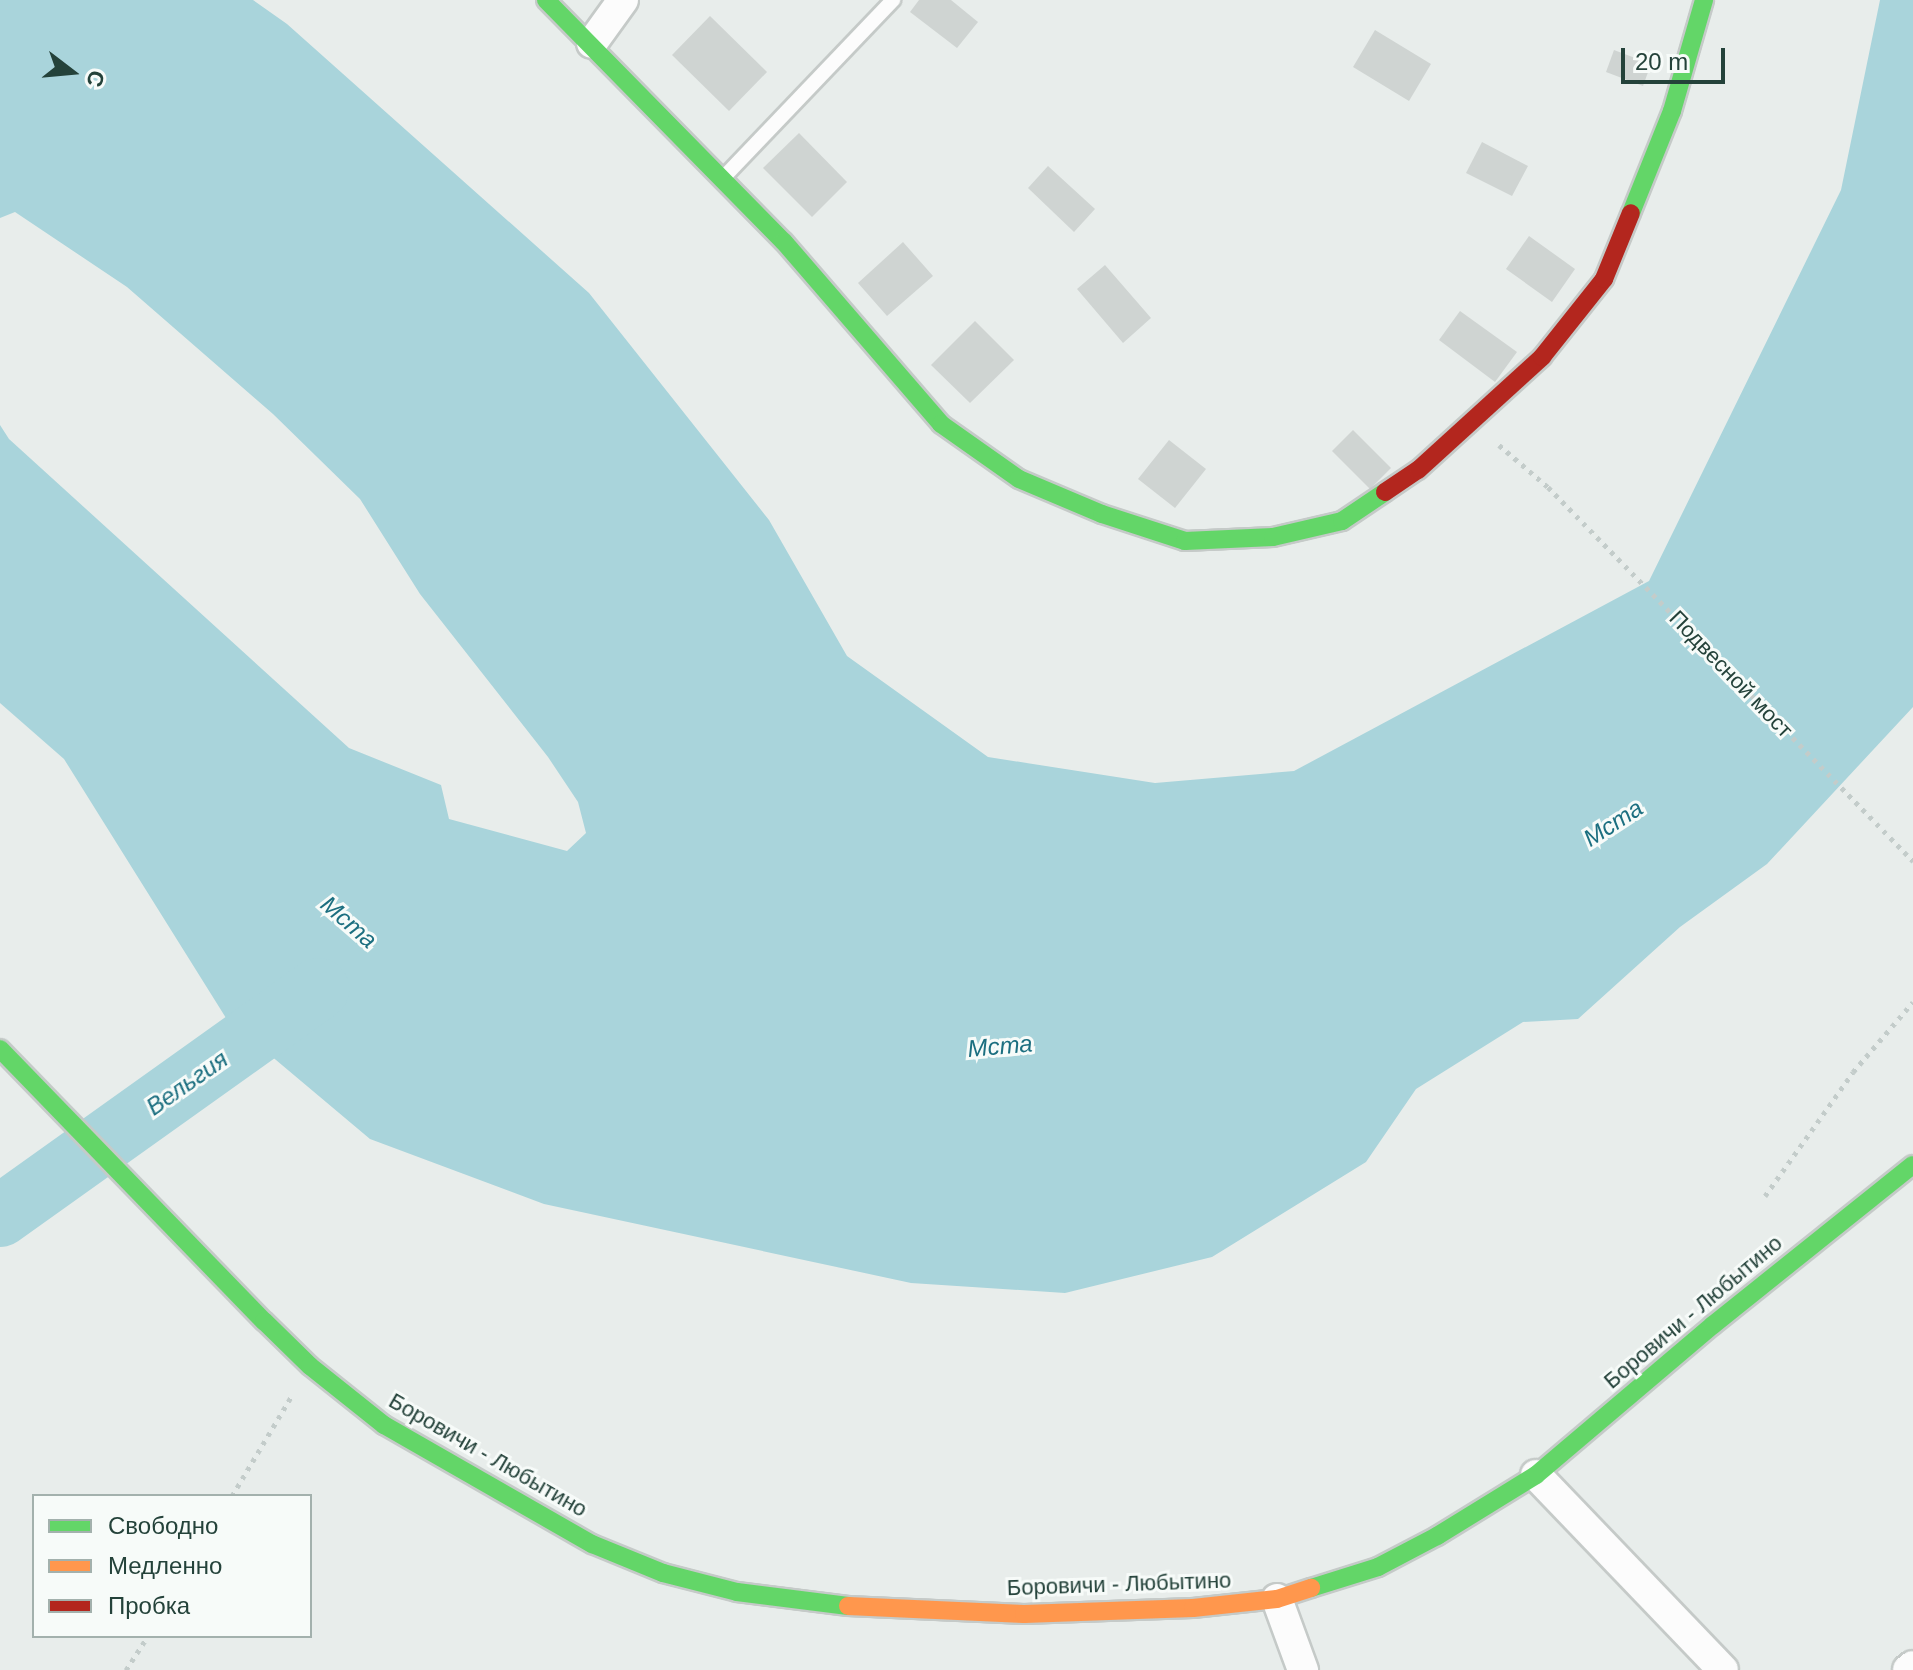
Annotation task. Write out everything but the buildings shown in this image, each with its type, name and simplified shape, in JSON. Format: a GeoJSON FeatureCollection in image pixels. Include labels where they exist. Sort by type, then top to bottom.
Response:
{"type":"FeatureCollection","features":[{"type":"Feature","properties":{"kind":"main road"},"geometry":{"type":"LineString","coordinates":[[546,0],[592,43],[653,111],[784,242],[941,424],[1019,479],[1102,514],[1185,541],[1273,537],[1342,521],[1418,470],[1542,357],[1604,279],[1672,111],[1704,0]]}},
{"type":"Feature","properties":{"kind":"main road","name":"Боровичи - Любытино"},"geometry":{"type":"LineString","coordinates":[[0,1049],[264,1321],[310,1366],[384,1425],[592,1544],[663,1573],[737,1592],[878,1610],[1024,1614],[1193,1608],[1277,1599],[1378,1567],[1450,1528],[1536,1475],[1713,1325],[1913,1165]]}},
{"type":"Feature","properties":{"kind":"street"},"geometry":{"type":"LineString","coordinates":[[592,43],[623,0]]}},
{"type":"Feature","properties":{"kind":"street"},"geometry":{"type":"LineString","coordinates":[[1536,1475],[1723,1670]]}},
{"type":"Feature","properties":{"kind":"street"},"geometry":{"type":"LineString","coordinates":[[1277,1599],[1303,1670]]}},
{"type":"Feature","properties":{"kind":"street"},"geometry":{"type":"LineString","coordinates":[[1908,1670],[1913,1666]]}},
{"type":"Feature","properties":{"kind":"lane"},"geometry":{"type":"LineString","coordinates":[[722,179],[893,0]]}},
{"type":"Feature","properties":{"kind":"path","name":"Подвесной мост"},"geometry":{"type":"LineString","coordinates":[[1472,421],[1548,487],[1913,861]]}},
{"type":"Feature","properties":{"kind":"path"},"geometry":{"type":"LineString","coordinates":[[1765,1196],[1853,1072],[1913,1002]]}},
{"type":"Feature","properties":{"kind":"path"},"geometry":{"type":"LineString","coordinates":[[233,1494],[310,1366]]}},
{"type":"Feature","properties":{"kind":"path"},"geometry":{"type":"LineString","coordinates":[[126,1670],[147,1638]]}},
{"type":"Feature","properties":{"kind":"water","name":"Мста"},"geometry":{"type":"Polygon","coordinates":[[[0,0],[253,0],[287,24],[589,293],[769,520],[847,656],[988,757],[1155,783],[1294,771],[1649,581],[1841,190],[1880,0],[1913,0],[1913,707],[1767,864],[1680,927],[1578,1019],[1523,1022],[1416,1089],[1366,1162],[1212,1257],[1065,1293],[911,1283],[544,1204],[370,1139],[226,1018],[64,759],[0,703],[0,425],[9,439],[349,748],[441,785],[449,819],[567,851],[586,833],[578,802],[548,757],[420,594],[360,499],[273,414],[127,287],[15,212],[0,218],[0,0]]]}},
{"type":"Feature","properties":{"kind":"waterway","name":"Вельгия"},"geometry":{"type":"LineString","coordinates":[[0,1216],[318,989]]}},
{"type":"Feature","properties":{"kind":"traffic: fast"},"geometry":{"type":"LineString","coordinates":[[546,0],[784,242],[941,424],[1019,479],[1102,514],[1185,541],[1273,537],[1342,521],[1385,492]]}},
{"type":"Feature","properties":{"kind":"traffic: fast"},"geometry":{"type":"LineString","coordinates":[[1631,213],[1672,111],[1704,0]]}},
{"type":"Feature","properties":{"kind":"traffic: fast"},"geometry":{"type":"LineString","coordinates":[[0,1049],[264,1321],[310,1366],[384,1425],[592,1544],[663,1573],[737,1592],[848,1606]]}},
{"type":"Feature","properties":{"kind":"traffic: fast"},"geometry":{"type":"LineString","coordinates":[[1311,1588],[1378,1567],[1437,1536],[1536,1475],[1713,1325],[1913,1165]]}},
{"type":"Feature","properties":{"kind":"traffic: slow"},"geometry":{"type":"LineString","coordinates":[[848,1606],[1024,1614],[1193,1608],[1277,1599],[1311,1588]]}},
{"type":"Feature","properties":{"kind":"traffic: jam"},"geometry":{"type":"LineString","coordinates":[[1385,492],[1418,470],[1542,357],[1604,279],[1631,213]]}}]}
